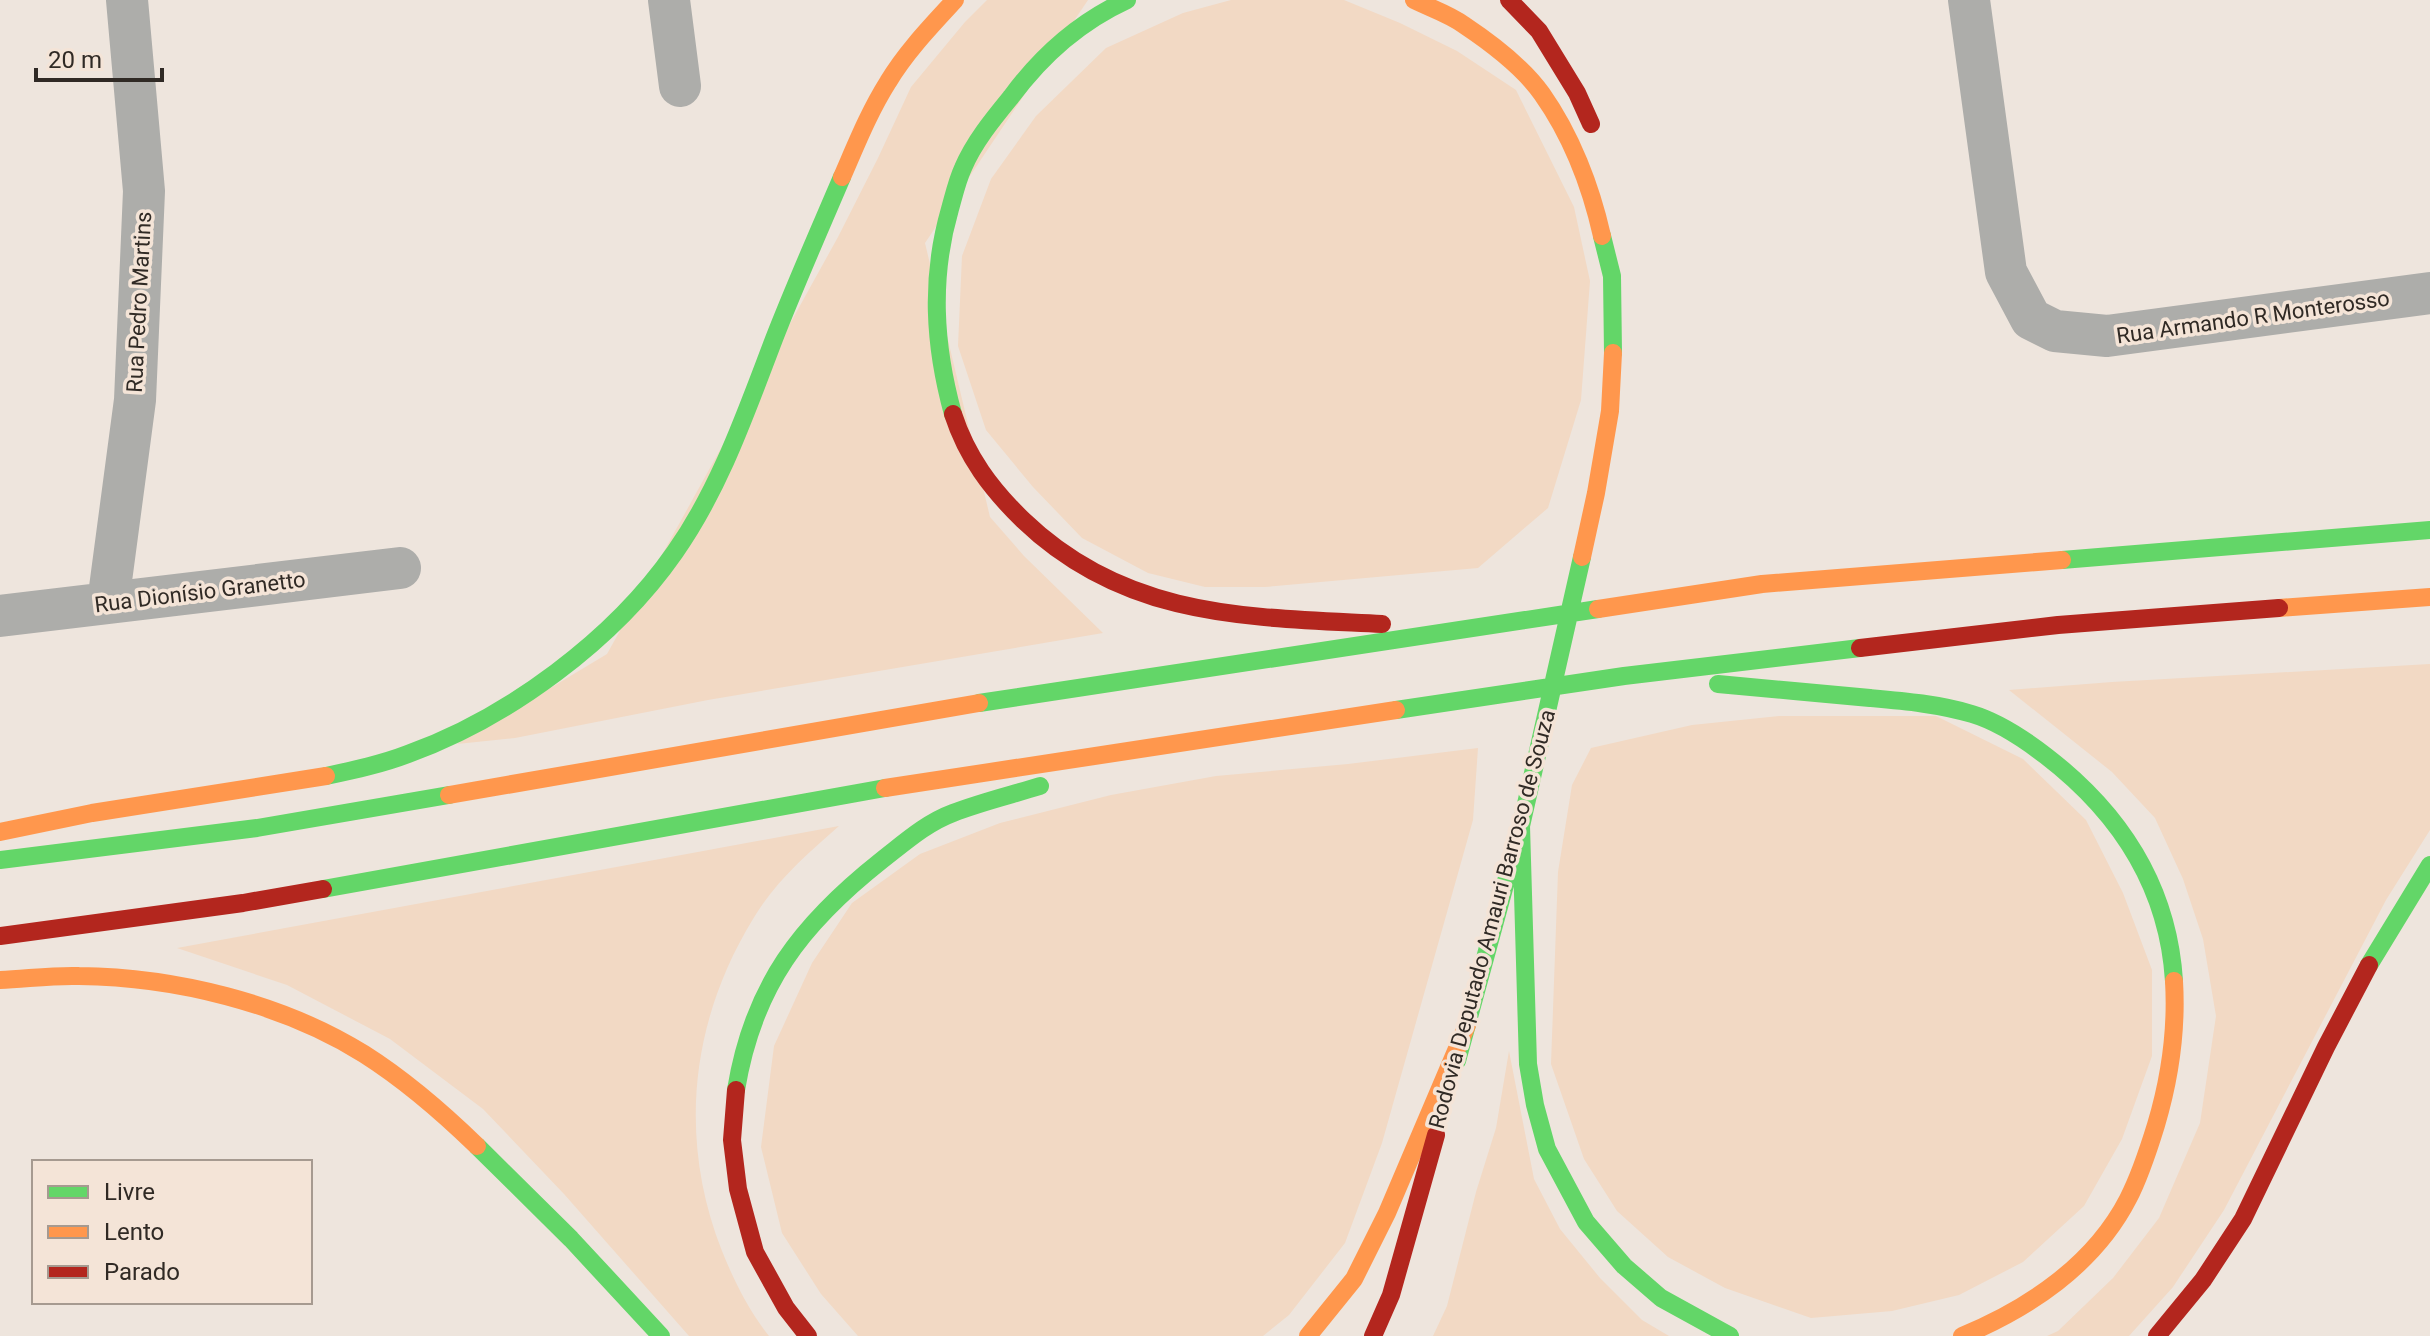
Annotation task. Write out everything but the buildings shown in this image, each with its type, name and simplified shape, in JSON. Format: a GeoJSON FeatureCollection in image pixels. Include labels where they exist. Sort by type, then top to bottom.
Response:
{"type":"FeatureCollection","features":[{"type":"Feature","properties":{"kind":"main road"},"geometry":{"type":"LineString","coordinates":[[0,832],[54,819],[313,779],[372,766],[436,743],[491,713],[583,649],[631,607],[674,554],[711,491],[754,393],[790,295],[881,92],[913,46],[955,0]]}},
{"type":"Feature","properties":{"kind":"main road"},"geometry":{"type":"LineString","coordinates":[[1127,0],[1070,35],[1030,71],[963,166],[946,219],[936,276],[935,333],[946,388],[972,461],[1005,502],[1044,539],[1094,573],[1158,601],[1235,614],[1468,629]]}},
{"type":"Feature","properties":{"kind":"main road"},"geometry":{"type":"LineString","coordinates":[[1414,0],[1462,23],[1511,61],[1541,92],[1561,125],[1594,200],[1612,276],[1613,353]]}},
{"type":"Feature","properties":{"kind":"main road"},"geometry":{"type":"LineString","coordinates":[[1509,0],[1539,31],[1577,93],[1601,146]]}},
{"type":"Feature","properties":{"kind":"main road"},"geometry":{"type":"LineString","coordinates":[[1613,353],[1622,242]]}},
{"type":"Feature","properties":{"kind":"main road","name":"Rodovia Deputado Amauri Barroso de Souza"},"geometry":{"type":"LineString","coordinates":[[1373,1336],[1391,1295],[1521,826],[1596,493],[1610,411],[1613,353]]}},
{"type":"Feature","properties":{"kind":"main road"},"geometry":{"type":"LineString","coordinates":[[0,860],[257,828],[904,715],[1762,584],[2430,530]]}},
{"type":"Feature","properties":{"kind":"main road"},"geometry":{"type":"LineString","coordinates":[[0,936],[243,903],[808,800],[1101,753],[1624,676],[2058,625],[2430,597]]}},
{"type":"Feature","properties":{"kind":"main road"},"geometry":{"type":"LineString","coordinates":[[1624,676],[1868,697],[1965,712],[1993,722],[2082,785],[2116,822],[2142,864],[2161,911],[2173,960],[2177,1005],[2162,1109],[2141,1169],[2119,1214],[2080,1262],[2032,1302],[1962,1336]]}},
{"type":"Feature","properties":{"kind":"main road"},"geometry":{"type":"LineString","coordinates":[[808,1336],[786,1308],[755,1252],[738,1189],[732,1140],[736,1087],[749,1032],[768,986],[815,919],[858,879],[919,831],[951,813],[1021,791],[1148,760],[1380,712]]}},
{"type":"Feature","properties":{"kind":"main road"},"geometry":{"type":"LineString","coordinates":[[1521,826],[1528,1064],[1547,1149],[1586,1222],[1624,1266],[1661,1298],[1730,1336]]}},
{"type":"Feature","properties":{"kind":"main road"},"geometry":{"type":"LineString","coordinates":[[2157,1336],[2208,1273],[2243,1218],[2357,987],[2399,909],[2430,865]]}},
{"type":"Feature","properties":{"kind":"main road"},"geometry":{"type":"LineString","coordinates":[[0,980],[88,976],[151,982],[218,995],[270,1011],[338,1040],[399,1078],[456,1124],[592,1259],[661,1336]]}},
{"type":"Feature","properties":{"kind":"main road"},"geometry":{"type":"LineString","coordinates":[[1308,1336],[1354,1279],[1387,1213],[1467,1025]]}},
{"type":"Feature","properties":{"kind":"street","name":"Rua Pedro Martins"},"geometry":{"type":"LineString","coordinates":[[108,603],[135,400],[144,191],[127,0]]}},
{"type":"Feature","properties":{"kind":"street"},"geometry":{"type":"LineString","coordinates":[[669,0],[680,86]]}},
{"type":"Feature","properties":{"kind":"street","name":"Rua Armando R Monterosso"},"geometry":{"type":"LineString","coordinates":[[1969,0],[2006,272],[2031,319],[2055,331],[2107,336],[2430,293]]}},
{"type":"Feature","properties":{"kind":"street","name":"Rua Dionísio Granetto"},"geometry":{"type":"LineString","coordinates":[[0,616],[400,568]]}},
{"type":"Feature","properties":{"kind":"shaded area"},"geometry":{"type":"Polygon","coordinates":[[[987,0],[1088,0],[925,243],[990,517],[1024,556],[1103,633],[708,700],[515,738],[457,744],[607,654],[838,237],[911,87],[987,0]]]}},
{"type":"Feature","properties":{"kind":"shaded area"},"geometry":{"type":"Polygon","coordinates":[[[1231,0],[1344,0],[1457,51],[1516,90],[1574,207],[1590,281],[1581,400],[1548,508],[1478,568],[1265,587],[1205,587],[1148,573],[1082,538],[1033,487],[986,430],[958,346],[962,256],[991,179],[1036,116],[1106,48],[1183,13],[1231,0]]]}},
{"type":"Feature","properties":{"kind":"shaded area"},"geometry":{"type":"Polygon","coordinates":[[[2430,664],[2430,830],[2386,900],[2224,1210],[2173,1287],[2129,1336],[2047,1336],[2058,1331],[2113,1278],[2159,1218],[2200,1123],[2216,1016],[2203,939],[2183,879],[2155,818],[2112,772],[2009,690],[2430,664]]]}},
{"type":"Feature","properties":{"kind":"shaded area"},"geometry":{"type":"Polygon","coordinates":[[[1779,716],[1936,716],[2023,759],[2086,820],[2123,893],[2152,970],[2152,1056],[2122,1139],[2084,1206],[2023,1262],[1959,1295],[1892,1311],[1811,1318],[1725,1288],[1668,1257],[1617,1211],[1584,1159],[1551,1064],[1558,872],[1572,785],[1591,748],[1692,725],[1779,716]]]}},
{"type":"Feature","properties":{"kind":"shaded area"},"geometry":{"type":"Polygon","coordinates":[[[1478,748],[1473,820],[1382,1143],[1345,1243],[1289,1315],[1263,1336],[858,1336],[821,1294],[782,1233],[761,1147],[774,1046],[812,963],[852,903],[920,854],[1000,823],[1111,795],[1216,776],[1478,748]]]}},
{"type":"Feature","properties":{"kind":"shaded area"},"geometry":{"type":"Polygon","coordinates":[[[839,826],[781,881],[753,919],[715,999],[697,1082],[699,1166],[708,1209],[737,1284],[769,1336],[689,1336],[564,1194],[483,1109],[390,1039],[287,985],[177,948],[839,826]]]}},
{"type":"Feature","properties":{"kind":"shaded area"},"geometry":{"type":"Polygon","coordinates":[[[1509,1051],[1534,1179],[1560,1229],[1600,1278],[1642,1320],[1669,1336],[1433,1336],[1447,1306],[1496,1128],[1509,1051]]]}},
{"type":"Feature","properties":{"kind":"traffic: fast"},"geometry":{"type":"LineString","coordinates":[[953,414],[938,337],[937,286],[944,235],[961,173],[984,131],[1035,67],[1077,29],[1127,0]]}},
{"type":"Feature","properties":{"kind":"traffic: fast"},"geometry":{"type":"LineString","coordinates":[[326,776],[398,758],[483,720],[556,672],[590,645],[622,616],[650,584],[691,527],[719,476],[842,177]]}},
{"type":"Feature","properties":{"kind":"traffic: fast"},"geometry":{"type":"LineString","coordinates":[[1602,236],[1612,276],[1613,353]]}},
{"type":"Feature","properties":{"kind":"traffic: fast"},"geometry":{"type":"LineString","coordinates":[[2062,560],[2430,530]]}},
{"type":"Feature","properties":{"kind":"traffic: fast"},"geometry":{"type":"LineString","coordinates":[[1457,1061],[1521,826],[1582,557]]}},
{"type":"Feature","properties":{"kind":"traffic: fast"},"geometry":{"type":"LineString","coordinates":[[979,703],[1598,609]]}},
{"type":"Feature","properties":{"kind":"traffic: fast"},"geometry":{"type":"LineString","coordinates":[[1396,710],[1624,676],[1860,648]]}},
{"type":"Feature","properties":{"kind":"traffic: fast"},"geometry":{"type":"LineString","coordinates":[[1718,684],[1934,705],[1982,717],[2020,737],[2072,778],[2096,802],[2136,854],[2162,914],[2174,981]]}},
{"type":"Feature","properties":{"kind":"traffic: fast"},"geometry":{"type":"LineString","coordinates":[[736,1090],[744,1053],[768,988],[785,960],[827,908],[882,860],[934,822],[964,809],[1040,786]]}},
{"type":"Feature","properties":{"kind":"traffic: fast"},"geometry":{"type":"LineString","coordinates":[[323,889],[885,788]]}},
{"type":"Feature","properties":{"kind":"traffic: fast"},"geometry":{"type":"LineString","coordinates":[[0,860],[257,828],[449,795]]}},
{"type":"Feature","properties":{"kind":"traffic: fast"},"geometry":{"type":"LineString","coordinates":[[1521,826],[1528,1064],[1547,1149],[1586,1222],[1624,1266],[1661,1298],[1730,1336]]}},
{"type":"Feature","properties":{"kind":"traffic: fast"},"geometry":{"type":"LineString","coordinates":[[2369,965],[2430,865]]}},
{"type":"Feature","properties":{"kind":"traffic: fast"},"geometry":{"type":"LineString","coordinates":[[477,1146],[571,1239],[661,1336]]}},
{"type":"Feature","properties":{"kind":"traffic: slow"},"geometry":{"type":"LineString","coordinates":[[842,177],[869,117],[895,71],[955,0]]}},
{"type":"Feature","properties":{"kind":"traffic: slow"},"geometry":{"type":"LineString","coordinates":[[1414,0],[1474,32],[1506,56],[1534,84],[1571,144],[1586,180],[1602,236]]}},
{"type":"Feature","properties":{"kind":"traffic: slow"},"geometry":{"type":"LineString","coordinates":[[1582,557],[1610,411],[1613,353]]}},
{"type":"Feature","properties":{"kind":"traffic: slow"},"geometry":{"type":"LineString","coordinates":[[1598,609],[1762,584],[2062,560]]}},
{"type":"Feature","properties":{"kind":"traffic: slow"},"geometry":{"type":"LineString","coordinates":[[2279,608],[2430,597]]}},
{"type":"Feature","properties":{"kind":"traffic: slow"},"geometry":{"type":"LineString","coordinates":[[449,795],[979,703]]}},
{"type":"Feature","properties":{"kind":"traffic: slow"},"geometry":{"type":"LineString","coordinates":[[885,788],[1396,710]]}},
{"type":"Feature","properties":{"kind":"traffic: slow"},"geometry":{"type":"LineString","coordinates":[[0,832],[92,813],[326,776]]}},
{"type":"Feature","properties":{"kind":"traffic: slow"},"geometry":{"type":"LineString","coordinates":[[0,980],[69,976],[152,981],[227,996],[263,1007],[298,1020],[364,1054],[423,1097],[477,1146]]}},
{"type":"Feature","properties":{"kind":"traffic: slow"},"geometry":{"type":"LineString","coordinates":[[1962,1336],[2011,1312],[2057,1282],[2078,1264],[2114,1223],[2147,1154],[2165,1090],[2173,1036],[2174,981]]}},
{"type":"Feature","properties":{"kind":"traffic: slow"},"geometry":{"type":"LineString","coordinates":[[1308,1336],[1354,1279],[1387,1213],[1467,1025]]}},
{"type":"Feature","properties":{"kind":"traffic: jam"},"geometry":{"type":"LineString","coordinates":[[1509,0],[1539,31],[1577,93],[1591,124]]}},
{"type":"Feature","properties":{"kind":"traffic: jam"},"geometry":{"type":"LineString","coordinates":[[953,414],[973,458],[1011,508],[1063,553],[1104,577],[1147,595],[1237,614],[1382,624]]}},
{"type":"Feature","properties":{"kind":"traffic: jam"},"geometry":{"type":"LineString","coordinates":[[1860,648],[2058,625],[2279,608]]}},
{"type":"Feature","properties":{"kind":"traffic: jam"},"geometry":{"type":"LineString","coordinates":[[0,936],[323,889]]}},
{"type":"Feature","properties":{"kind":"traffic: jam"},"geometry":{"type":"LineString","coordinates":[[2157,1336],[2203,1280],[2243,1219],[2369,965]]}},
{"type":"Feature","properties":{"kind":"traffic: jam"},"geometry":{"type":"LineString","coordinates":[[736,1090],[732,1140],[738,1189],[755,1252],[786,1308],[808,1336]]}},
{"type":"Feature","properties":{"kind":"traffic: jam"},"geometry":{"type":"LineString","coordinates":[[1373,1336],[1391,1295],[1436,1135]]}}]}
